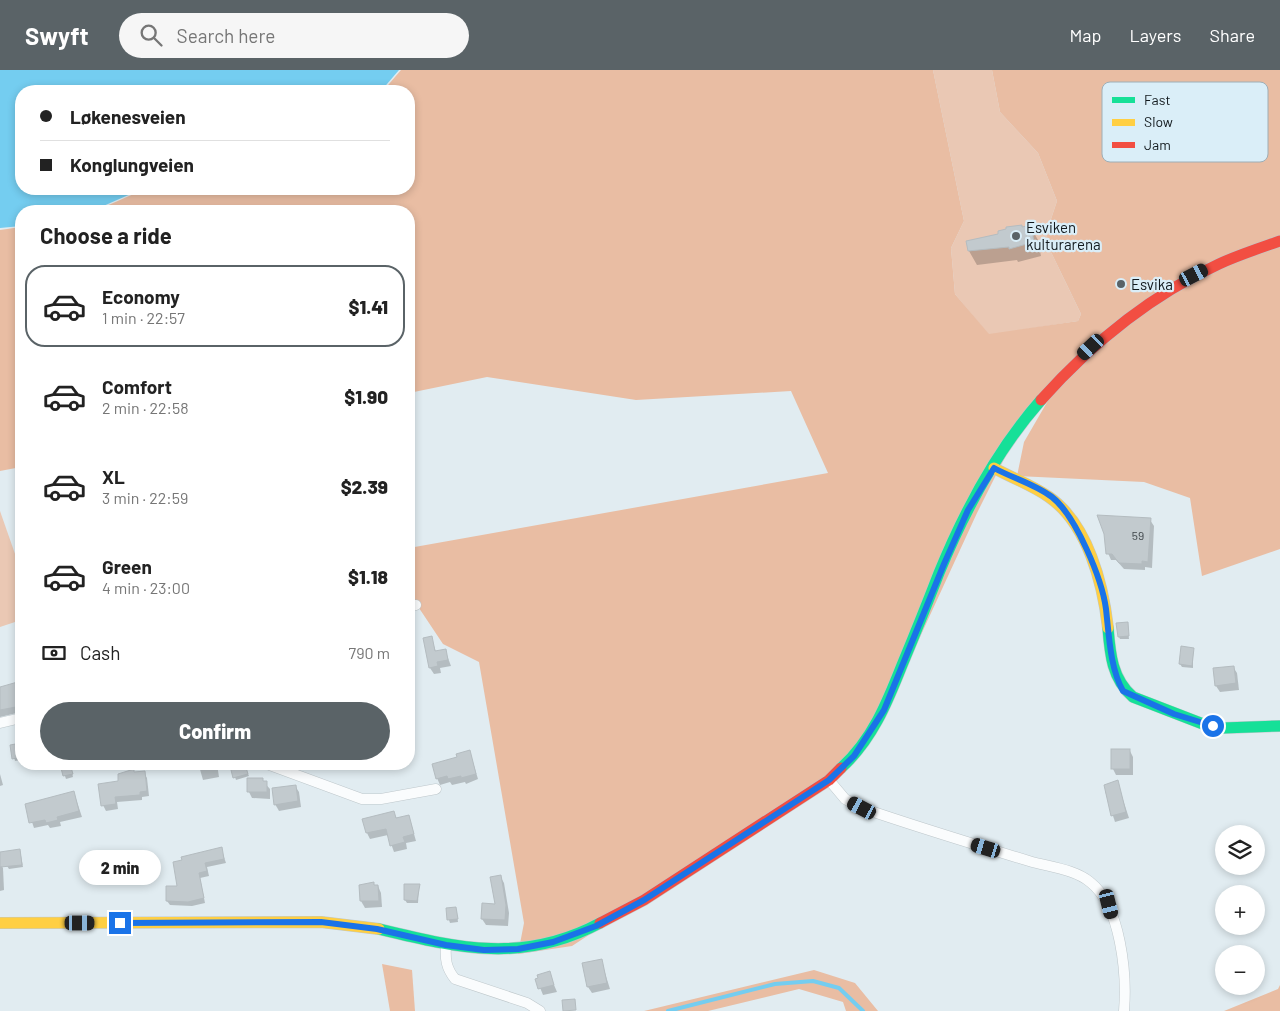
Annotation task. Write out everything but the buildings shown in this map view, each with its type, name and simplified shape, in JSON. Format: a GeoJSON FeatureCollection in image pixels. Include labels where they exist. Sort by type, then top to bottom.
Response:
{"type":"FeatureCollection","features":[{"type":"Feature","properties":{"kind":"street"},"geometry":{"type":"LineString","coordinates":[[0,924],[321,922],[377,929],[446,945],[484,950],[518,949],[553,942],[596,926],[644,900],[829,780],[854,756],[884,710],[968,510],[1042,396],[1067,370],[1126,316],[1178,283],[1209,267],[1280,241]]}},
{"type":"Feature","properties":{"kind":"street"},"geometry":{"type":"LineString","coordinates":[[994,468],[1052,497],[1067,512],[1083,542],[1105,604],[1115,668],[1123,691],[1133,697],[1203,724],[1239,729],[1280,726]]}},
{"type":"Feature","properties":{"kind":"street"},"geometry":{"type":"LineString","coordinates":[[0,723],[15,719]]}},
{"type":"Feature","properties":{"kind":"street"},"geometry":{"type":"LineString","coordinates":[[283,770],[362,799],[381,799],[436,789]]}},
{"type":"Feature","properties":{"kind":"street"},"geometry":{"type":"LineString","coordinates":[[829,780],[845,799],[862,808],[950,837],[1075,874],[1091,882],[1109,904],[1124,971],[1124,1011]]}},
{"type":"Feature","properties":{"kind":"street"},"geometry":{"type":"LineString","coordinates":[[446,945],[445,958],[448,971],[455,979],[527,1003],[540,1011]]}},
{"type":"Feature","properties":{"kind":"shaded area"},"geometry":{"type":"Polygon","coordinates":[[[401,70],[933,70],[964,221],[951,248],[955,294],[989,334],[1078,321],[1081,314],[1050,250],[1046,234],[1057,201],[1038,153],[1000,112],[992,70],[1280,70],[1280,549],[1202,576],[1190,498],[1144,482],[1017,476],[1024,442],[1064,373],[1017,433],[977,513],[885,713],[853,755],[801,796],[572,946],[518,954],[524,923],[479,662],[443,644],[415,602],[415,547],[828,473],[791,391],[636,400],[487,377],[415,392],[415,205],[109,205],[131,195],[415,195],[415,85],[388,85],[401,70]]]}},
{"type":"Feature","properties":{"kind":"shaded area"},"geometry":{"type":"Polygon","coordinates":[[[933,70],[992,70],[1000,112],[1038,153],[1057,201],[1046,234],[1050,250],[1081,314],[1078,321],[989,335],[955,294],[951,248],[964,221],[933,70]]]}},
{"type":"Feature","properties":{"kind":"shaded area"},"geometry":{"type":"Polygon","coordinates":[[[15,228],[15,468],[0,471],[0,230],[15,228]]]}},
{"type":"Feature","properties":{"kind":"shaded area"},"geometry":{"type":"Polygon","coordinates":[[[0,511],[15,554],[15,622],[0,627],[0,511]]]}},
{"type":"Feature","properties":{"kind":"shaded area"},"geometry":{"type":"Polygon","coordinates":[[[382,964],[412,970],[415,1011],[390,1011],[382,964]]]}},
{"type":"Feature","properties":{"kind":"shaded area"},"geometry":{"type":"Polygon","coordinates":[[[814,970],[855,983],[878,1011],[846,1011],[843,1002],[799,989],[708,1011],[644,1011],[814,970]]]}},
{"type":"Feature","properties":{"kind":"shaded area"},"geometry":{"type":"Polygon","coordinates":[[[1280,985],[1280,1011],[1224,1011],[1265,995],[1278,989],[1280,985]]]}},
{"type":"Feature","properties":{"kind":"water"},"geometry":{"type":"Polygon","coordinates":[[[0,70],[399,70],[386,85],[15,85],[15,195],[128,195],[106,205],[15,205],[15,227],[0,228],[0,70]]]}},
{"type":"Feature","properties":{"kind":"waterway"},"geometry":{"type":"LineString","coordinates":[[668,1011],[775,984],[813,981],[839,988],[863,1011]]}},
{"type":"Feature","properties":{"kind":"traffic: fast"},"geometry":{"type":"LineString","coordinates":[[841,768],[862,745],[878,720],[959,527],[983,482],[1010,440],[1041,400]]}},
{"type":"Feature","properties":{"kind":"traffic: fast"},"geometry":{"type":"LineString","coordinates":[[1108,628],[1113,666],[1126,690],[1133,697],[1203,724],[1223,728],[1280,726]]}},
{"type":"Feature","properties":{"kind":"traffic: fast"},"geometry":{"type":"LineString","coordinates":[[379,929],[463,946],[517,948],[544,944],[572,936],[600,923]]}},
{"type":"Feature","properties":{"kind":"traffic: slow"},"geometry":{"type":"LineString","coordinates":[[994,468],[1049,497],[1063,509],[1074,523],[1091,556],[1097,574],[1108,628]]}},
{"type":"Feature","properties":{"kind":"traffic: slow"},"geometry":{"type":"LineString","coordinates":[[0,923],[321,922],[379,929]]}},
{"type":"Feature","properties":{"kind":"traffic: jam"},"geometry":{"type":"LineString","coordinates":[[1041,400],[1101,340],[1145,306],[1193,277],[1219,264],[1280,241]]}},
{"type":"Feature","properties":{"kind":"traffic: jam"},"geometry":{"type":"LineString","coordinates":[[600,923],[644,900],[829,780],[841,768]]}},
{"type":"Feature","properties":{"kind":"place","name":"Esviken kulturarena"},"geometry":{"type":"Point","coordinates":[1016,236]}},
{"type":"Feature","properties":{"kind":"place","name":"Esvika"},"geometry":{"type":"Point","coordinates":[1121,284]}},
{"type":"Feature","properties":{"kind":"route"},"geometry":{"type":"LineString","coordinates":[[120,923],[321,922],[377,929],[446,945],[484,950],[518,949],[553,942],[596,926],[644,900],[829,780],[854,756],[884,710],[968,510],[994,468],[1039,489],[1052,497],[1067,512],[1086,550],[1105,604],[1115,668],[1118,682],[1123,691],[1174,714],[1213,726]]}}]}
